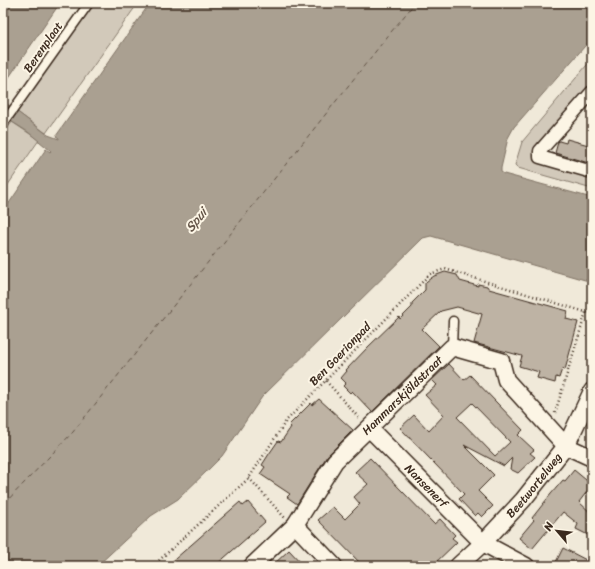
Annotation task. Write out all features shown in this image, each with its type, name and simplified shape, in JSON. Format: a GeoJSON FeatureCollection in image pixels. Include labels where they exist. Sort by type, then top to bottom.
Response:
{"type":"FeatureCollection","features":[{"type":"Feature","properties":{"kind":"street"},"geometry":{"type":"LineString","coordinates":[[592,92],[540,151],[540,157],[592,172]]}},
{"type":"Feature","properties":{"kind":"street","name":"Hammarskjöldstraat"},"geometry":{"type":"LineString","coordinates":[[252,566],[295,525],[335,461],[370,429],[452,347],[501,361],[506,380],[566,446]]}},
{"type":"Feature","properties":{"kind":"street","name":"Beetwortelweg"},"geometry":{"type":"LineString","coordinates":[[458,566],[483,543],[523,500],[566,446],[592,391]]}},
{"type":"Feature","properties":{"kind":"street","name":"Nansenerf"},"geometry":{"type":"LineString","coordinates":[[370,429],[483,543],[526,566]]}},
{"type":"Feature","properties":{"kind":"street"},"geometry":{"type":"LineString","coordinates":[[566,446],[592,458]]}},
{"type":"Feature","properties":{"kind":"street"},"geometry":{"type":"LineString","coordinates":[[295,525],[334,566]]}},
{"type":"Feature","properties":{"kind":"lane","name":"Berenplaat"},"geometry":{"type":"LineString","coordinates":[[5,122],[88,3]]}},
{"type":"Feature","properties":{"kind":"lane"},"geometry":{"type":"LineString","coordinates":[[452,347],[453,321]]}},
{"type":"Feature","properties":{"kind":"path","name":"Ben Goerionpad"},"geometry":{"type":"LineString","coordinates":[[153,566],[249,478],[286,421],[430,274],[445,269],[592,314]]}},
{"type":"Feature","properties":{"kind":"path"},"geometry":{"type":"LineString","coordinates":[[551,428],[586,312]]}},
{"type":"Feature","properties":{"kind":"path"},"geometry":{"type":"LineString","coordinates":[[326,381],[370,429]]}},
{"type":"Feature","properties":{"kind":"path"},"geometry":{"type":"LineString","coordinates":[[249,478],[286,519],[295,525]]}},
{"type":"Feature","properties":{"kind":"shaded area"},"geometry":{"type":"Polygon","coordinates":[[[92,3],[138,3],[46,133],[16,111],[92,3]]]}},
{"type":"Feature","properties":{"kind":"shaded area"},"geometry":{"type":"Polygon","coordinates":[[[592,59],[592,90],[537,150],[534,158],[592,176],[592,189],[518,168],[515,165],[522,142],[592,59]]]}},
{"type":"Feature","properties":{"kind":"shaded area"},"geometry":{"type":"Polygon","coordinates":[[[12,122],[39,140],[3,192],[3,135],[12,122]]]}},
{"type":"Feature","properties":{"kind":"water"},"geometry":{"type":"Polygon","coordinates":[[[3,3],[60,3],[3,86],[3,3]]]}},
{"type":"Feature","properties":{"kind":"water","name":"Spui"},"geometry":{"type":"Polygon","coordinates":[[[150,3],[592,3],[592,38],[514,127],[508,138],[501,172],[592,198],[592,282],[431,236],[423,238],[262,397],[222,456],[178,499],[151,516],[97,566],[3,566],[3,212],[46,149],[50,152],[51,151],[28,132],[3,116],[3,101],[48,135],[59,139],[56,136],[150,3]]]}},
{"type":"Feature","properties":{"kind":"building"},"geometry":{"type":"Polygon","coordinates":[[[567,139],[592,146],[592,164],[555,153],[558,142],[566,143],[567,139]]]}},
{"type":"Feature","properties":{"kind":"building"},"geometry":{"type":"Polygon","coordinates":[[[445,272],[457,275],[460,281],[478,286],[478,284],[487,286],[489,289],[568,311],[566,319],[578,322],[565,370],[562,369],[559,378],[556,377],[555,383],[537,378],[539,372],[519,366],[522,356],[474,343],[482,314],[457,307],[441,311],[422,329],[439,346],[372,412],[352,391],[350,393],[343,386],[346,383],[341,378],[347,371],[346,370],[368,347],[399,317],[400,319],[412,307],[412,303],[425,290],[425,283],[434,276],[445,272]]]}},
{"type":"Feature","properties":{"kind":"building"},"geometry":{"type":"Polygon","coordinates":[[[449,364],[464,380],[470,375],[523,430],[518,435],[534,450],[530,453],[535,457],[518,473],[510,469],[512,458],[504,466],[464,445],[494,475],[478,491],[493,506],[482,517],[478,513],[475,516],[459,499],[464,494],[400,428],[414,415],[429,431],[444,415],[425,395],[437,385],[432,380],[449,364]],[[472,403],[457,417],[495,456],[510,442],[472,403]]]}},
{"type":"Feature","properties":{"kind":"building"},"geometry":{"type":"Polygon","coordinates":[[[319,399],[353,430],[327,456],[297,504],[287,497],[290,494],[260,474],[265,467],[262,465],[278,441],[281,442],[291,427],[289,425],[311,403],[312,405],[319,399]]]}},
{"type":"Feature","properties":{"kind":"building"},"geometry":{"type":"Polygon","coordinates":[[[370,458],[434,524],[440,519],[455,535],[452,538],[457,542],[432,566],[363,566],[318,520],[333,507],[345,519],[360,504],[354,497],[368,484],[355,472],[370,458]]]}},
{"type":"Feature","properties":{"kind":"building"},"geometry":{"type":"Polygon","coordinates":[[[574,470],[592,485],[579,502],[592,514],[592,537],[576,529],[578,524],[563,512],[532,549],[519,538],[534,520],[532,518],[551,494],[574,470]]]}},
{"type":"Feature","properties":{"kind":"building"},"geometry":{"type":"Polygon","coordinates":[[[240,502],[243,506],[248,502],[265,522],[215,566],[167,566],[240,502]]]}},
{"type":"Feature","properties":{"kind":"building"},"geometry":{"type":"Polygon","coordinates":[[[563,548],[592,563],[592,566],[554,566],[563,548]]]}},
{"type":"Feature","properties":{"kind":"building"},"geometry":{"type":"Polygon","coordinates":[[[289,550],[304,566],[272,566],[289,550]]]}},
{"type":"Feature","properties":{"kind":"ferry route"},"geometry":{"type":"LineString","coordinates":[[3,505],[73,432],[415,3]]}}]}
